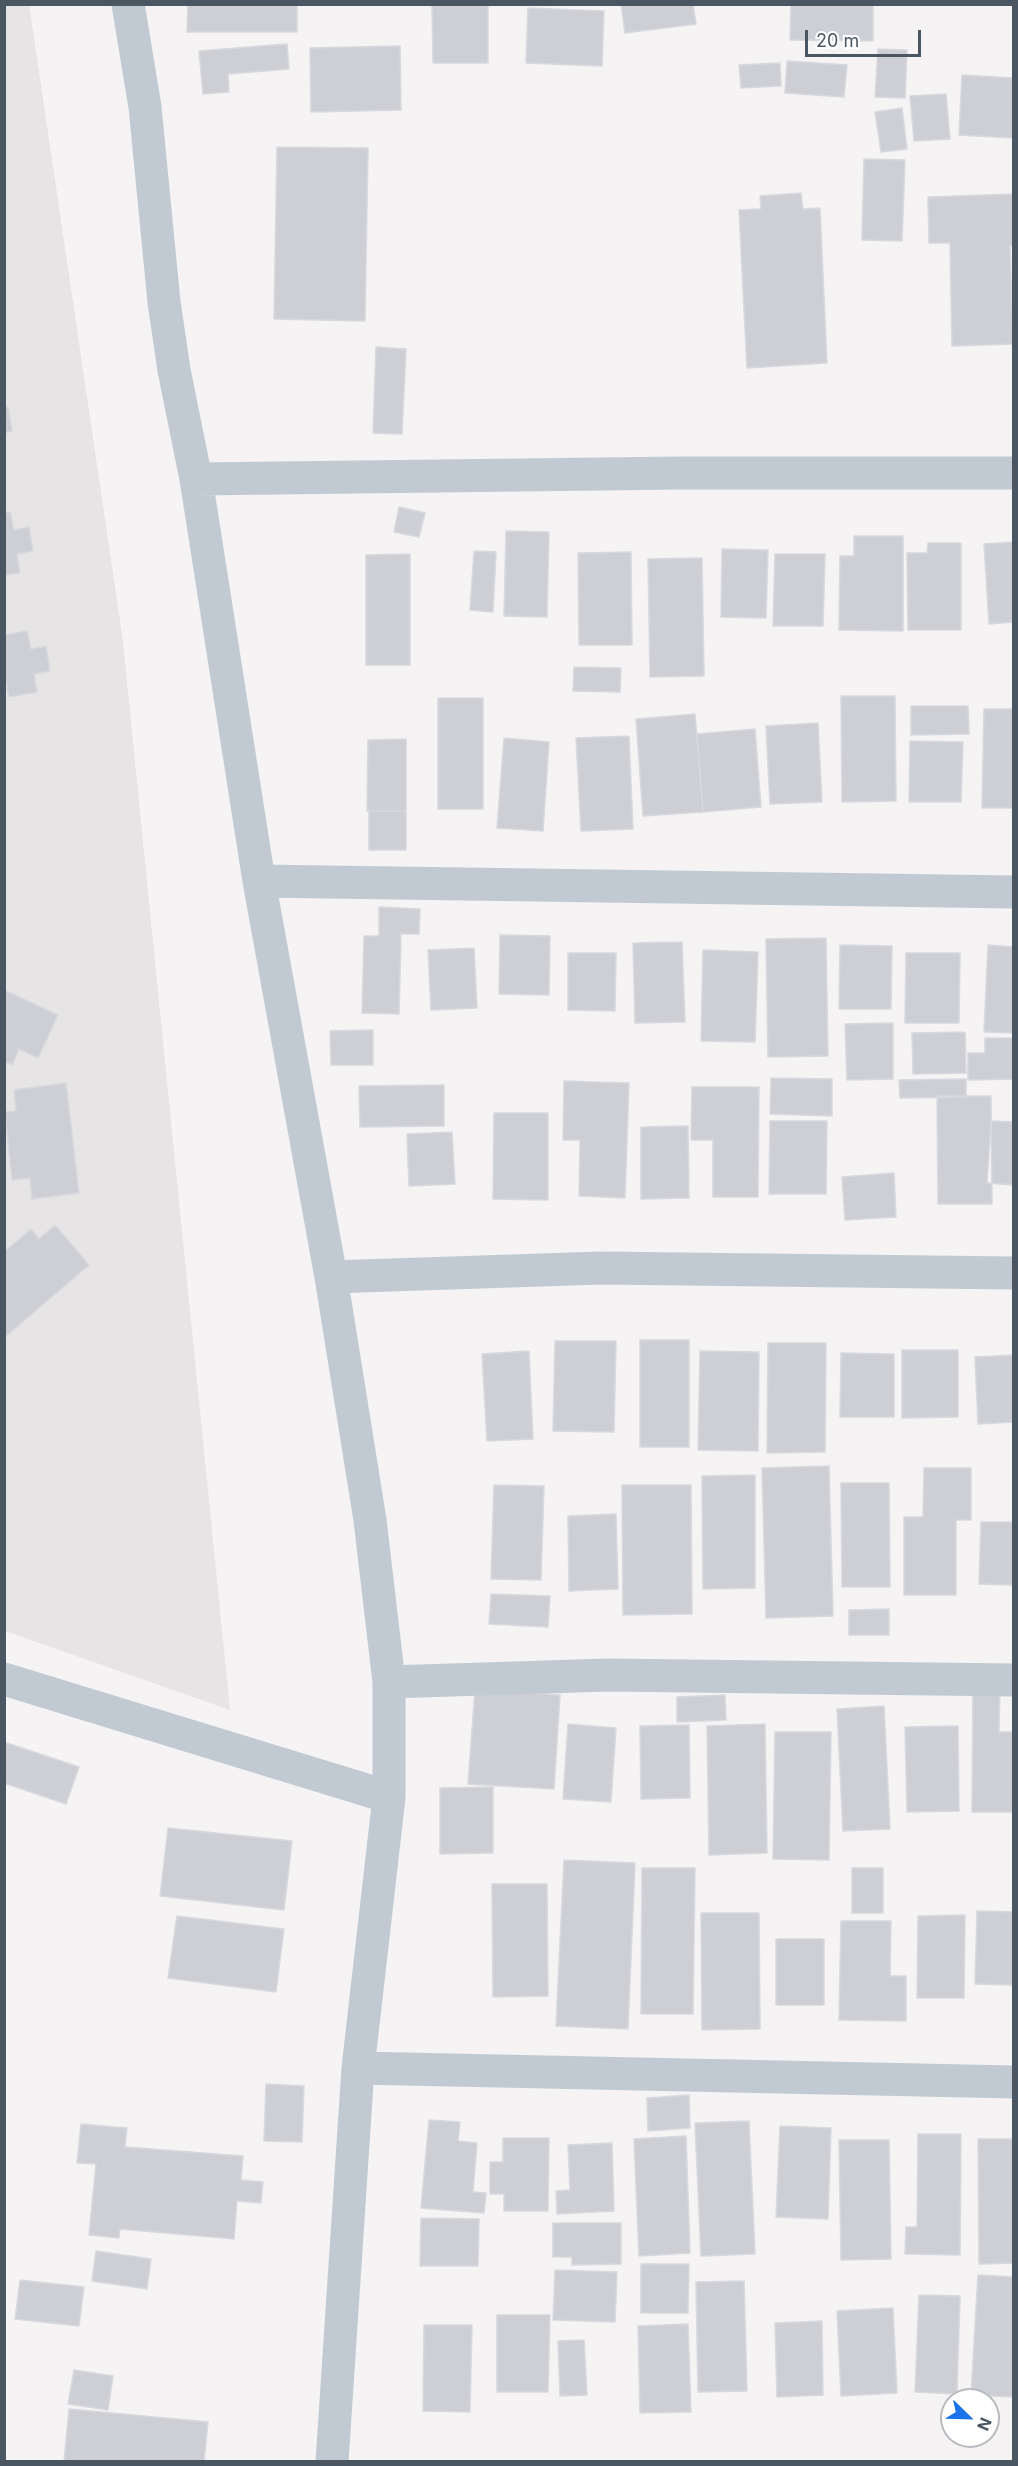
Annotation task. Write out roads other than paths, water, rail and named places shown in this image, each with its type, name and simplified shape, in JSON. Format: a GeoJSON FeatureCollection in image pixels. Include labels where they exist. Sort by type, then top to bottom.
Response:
{"type":"FeatureCollection","features":[{"type":"Feature","properties":{"kind":"street"},"geometry":{"type":"LineString","coordinates":[[128,4],[145,106],[164,302],[174,370],[196,479],[259,881],[331,1277],[370,1520],[389,1682],[389,1797],[358,2068],[332,2462]]}},
{"type":"Feature","properties":{"kind":"street"},"geometry":{"type":"LineString","coordinates":[[196,479],[681,473],[1014,473]]}},
{"type":"Feature","properties":{"kind":"street"},"geometry":{"type":"LineString","coordinates":[[259,881],[1014,892]]}},
{"type":"Feature","properties":{"kind":"street"},"geometry":{"type":"LineString","coordinates":[[331,1277],[601,1269],[1014,1273]]}},
{"type":"Feature","properties":{"kind":"street"},"geometry":{"type":"LineString","coordinates":[[389,1682],[608,1675],[1014,1680]]}},
{"type":"Feature","properties":{"kind":"street"},"geometry":{"type":"LineString","coordinates":[[4,1679],[389,1797]]}},
{"type":"Feature","properties":{"kind":"street"},"geometry":{"type":"LineString","coordinates":[[358,2068],[1014,2082]]}}]}
